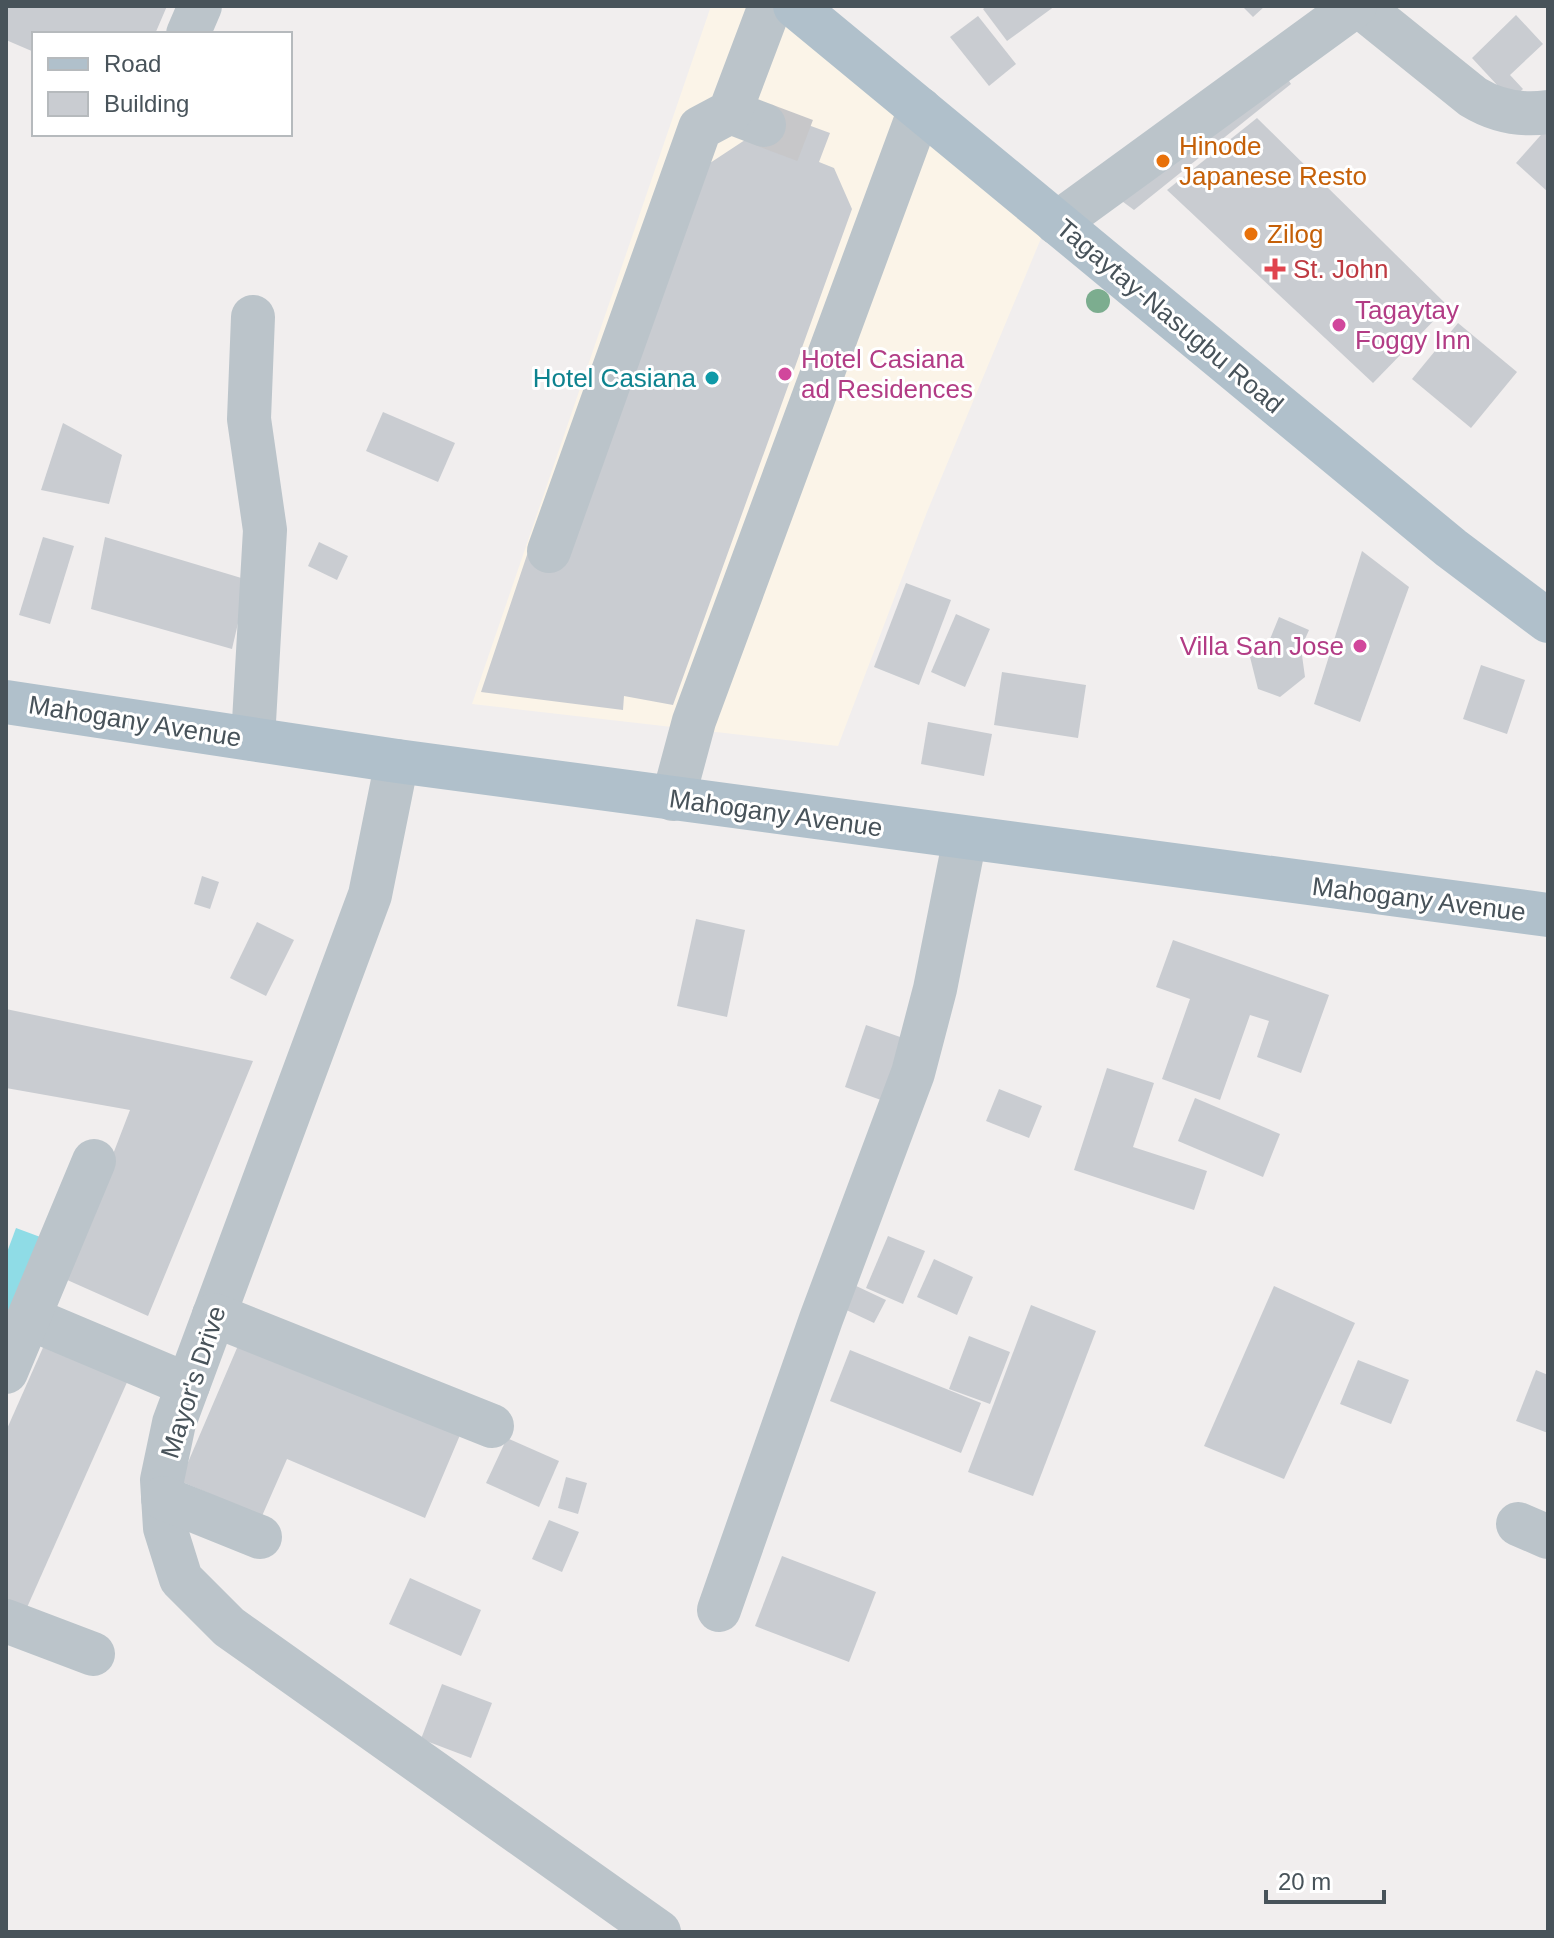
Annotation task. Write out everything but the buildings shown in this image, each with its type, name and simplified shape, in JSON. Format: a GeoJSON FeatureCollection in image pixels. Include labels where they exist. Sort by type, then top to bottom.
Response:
{"type":"FeatureCollection","features":[{"type":"Feature","properties":{"kind":"main road","name":"Tagaytay-Nasugbu Road"},"geometry":{"type":"LineString","coordinates":[[795,6],[1451,548],[1548,621]]}},
{"type":"Feature","properties":{"kind":"main road","name":"Mahogany Avenue"},"geometry":{"type":"LineString","coordinates":[[6,702],[397,761],[1548,915]]}},
{"type":"Feature","properties":{"kind":"street"},"geometry":{"type":"LineString","coordinates":[[189,32],[200,6]]}},
{"type":"Feature","properties":{"kind":"street"},"geometry":{"type":"LineString","coordinates":[[549,551],[700,128],[747,118],[770,6]]}},
{"type":"Feature","properties":{"kind":"street"},"geometry":{"type":"LineString","coordinates":[[1057,223],[1358,6],[1492,109],[1548,112]]}},
{"type":"Feature","properties":{"kind":"street"},"geometry":{"type":"LineString","coordinates":[[673,799],[694,721],[920,109]]}},
{"type":"Feature","properties":{"kind":"street"},"geometry":{"type":"LineString","coordinates":[[253,317],[249,419],[265,530],[253,739]]}},
{"type":"Feature","properties":{"kind":"street","name":"Mayor's Drive"},"geometry":{"type":"LineString","coordinates":[[397,761],[370,895],[174,1423],[162,1480],[165,1528],[181,1579],[229,1627],[659,1932]]}},
{"type":"Feature","properties":{"kind":"street"},"geometry":{"type":"LineString","coordinates":[[719,1610],[821,1319],[913,1073],[935,989],[965,838]]}},
{"type":"Feature","properties":{"kind":"street"},"geometry":{"type":"LineString","coordinates":[[6,1372],[94,1161]]}},
{"type":"Feature","properties":{"kind":"street"},"geometry":{"type":"LineString","coordinates":[[214,1315],[492,1426]]}},
{"type":"Feature","properties":{"kind":"street"},"geometry":{"type":"LineString","coordinates":[[29,1318],[188,1385]]}},
{"type":"Feature","properties":{"kind":"street"},"geometry":{"type":"LineString","coordinates":[[163,1498],[260,1537]]}},
{"type":"Feature","properties":{"kind":"street"},"geometry":{"type":"LineString","coordinates":[[6,1621],[93,1654]]}},
{"type":"Feature","properties":{"kind":"shaded area","name":"Hotel Casiana ad Residences"},"geometry":{"type":"Polygon","coordinates":[[[711,6],[762,6],[1042,236],[927,512],[838,746],[472,704],[711,6]]]}},
{"type":"Feature","properties":{"kind":"water"},"geometry":{"type":"Polygon","coordinates":[[[16,1228],[43,1238],[6,1336],[6,1255],[16,1228]]]}},
{"type":"Feature","properties":{"kind":"tunnel"},"geometry":{"type":"LineString","coordinates":[[764,125],[825,148]]}},
{"type":"Feature","properties":{"kind":"place","name":"Hinode Japanese Resto"},"geometry":{"type":"Point","coordinates":[1163,161]}},
{"type":"Feature","properties":{"kind":"place","name":"Zilog"},"geometry":{"type":"Point","coordinates":[1251,234]}},
{"type":"Feature","properties":{"kind":"place","name":"St. John"},"geometry":{"type":"Point","coordinates":[1275,269]}},
{"type":"Feature","properties":{"kind":"place","name":"Tagaytay Foggy Inn"},"geometry":{"type":"Point","coordinates":[1339,325]}},
{"type":"Feature","properties":{"kind":"place","name":"Hotel Casiana ad Residences"},"geometry":{"type":"Point","coordinates":[785,374]}},
{"type":"Feature","properties":{"kind":"place","name":"Hotel Casiana"},"geometry":{"type":"Point","coordinates":[712,378]}},
{"type":"Feature","properties":{"kind":"place","name":"Villa San Jose"},"geometry":{"type":"Point","coordinates":[1360,646]}}]}
